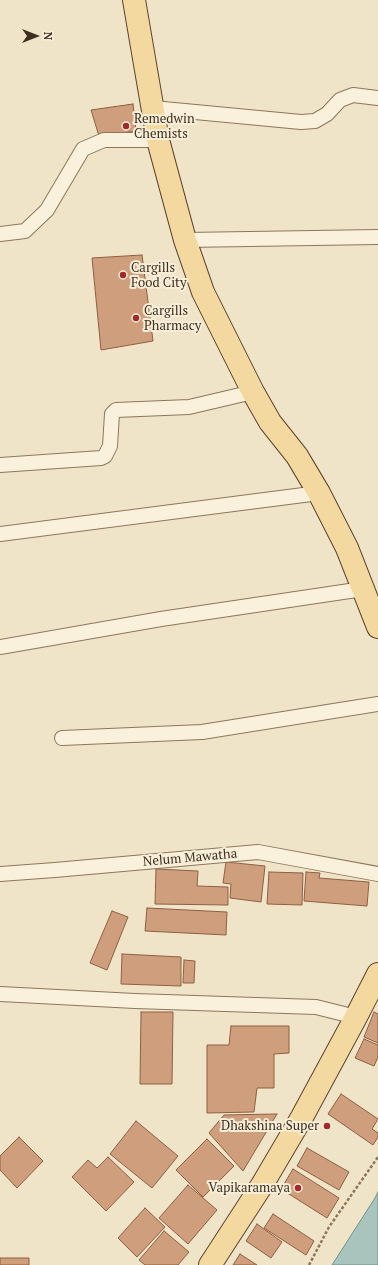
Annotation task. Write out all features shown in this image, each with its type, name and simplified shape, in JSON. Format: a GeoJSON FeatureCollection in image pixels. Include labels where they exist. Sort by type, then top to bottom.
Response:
{"type":"FeatureCollection","features":[{"type":"Feature","properties":{"kind":"main road"},"geometry":{"type":"LineString","coordinates":[[134,0],[158,140],[185,240],[204,292],[253,392],[270,422],[297,456],[319,493],[347,548],[378,624]]}},
{"type":"Feature","properties":{"kind":"main road"},"geometry":{"type":"LineString","coordinates":[[210,1265],[262,1185],[294,1130],[356,1018],[378,974]]}},
{"type":"Feature","properties":{"kind":"street"},"geometry":{"type":"LineString","coordinates":[[152,108],[301,122],[315,121],[327,114],[340,100],[353,95],[378,98]]}},
{"type":"Feature","properties":{"kind":"street"},"geometry":{"type":"LineString","coordinates":[[0,234],[25,231],[47,210],[83,149],[104,140],[158,140]]}},
{"type":"Feature","properties":{"kind":"street"},"geometry":{"type":"LineString","coordinates":[[185,240],[378,237]]}},
{"type":"Feature","properties":{"kind":"street"},"geometry":{"type":"LineString","coordinates":[[0,465],[101,458],[105,456],[110,446],[112,414],[116,410],[189,407],[253,392]]}},
{"type":"Feature","properties":{"kind":"street"},"geometry":{"type":"LineString","coordinates":[[0,534],[319,493]]}},
{"type":"Feature","properties":{"kind":"street"},"geometry":{"type":"LineString","coordinates":[[0,647],[162,619],[363,590]]}},
{"type":"Feature","properties":{"kind":"street"},"geometry":{"type":"LineString","coordinates":[[62,738],[202,732],[378,704]]}},
{"type":"Feature","properties":{"kind":"street","name":"Nelum Mawatha"},"geometry":{"type":"LineString","coordinates":[[0,874],[258,852],[378,874]]}},
{"type":"Feature","properties":{"kind":"street"},"geometry":{"type":"LineString","coordinates":[[0,994],[135,1001],[316,1007],[356,1018]]}},
{"type":"Feature","properties":{"kind":"path"},"geometry":{"type":"LineString","coordinates":[[309,1265],[329,1226],[378,1157]]}},
{"type":"Feature","properties":{"kind":"water"},"geometry":{"type":"Polygon","coordinates":[[[378,1192],[378,1265],[332,1265],[375,1198],[378,1192]]]}},
{"type":"Feature","properties":{"kind":"building"},"geometry":{"type":"Polygon","coordinates":[[[133,104],[136,131],[99,136],[91,110],[133,104]]]}},
{"type":"Feature","properties":{"kind":"building"},"geometry":{"type":"Polygon","coordinates":[[[142,255],[153,341],[101,350],[92,258],[142,255]]]}},
{"type":"Feature","properties":{"kind":"building"},"geometry":{"type":"Polygon","coordinates":[[[226,862],[265,866],[261,902],[230,898],[231,884],[223,883],[226,862]]]}},
{"type":"Feature","properties":{"kind":"building"},"geometry":{"type":"Polygon","coordinates":[[[156,869],[198,871],[197,886],[228,887],[228,905],[155,904],[156,869]]]}},
{"type":"Feature","properties":{"kind":"building"},"geometry":{"type":"Polygon","coordinates":[[[269,872],[303,873],[302,905],[267,904],[269,872]]]}},
{"type":"Feature","properties":{"kind":"building"},"geometry":{"type":"Polygon","coordinates":[[[306,872],[320,873],[319,878],[369,882],[367,906],[304,901],[306,872]]]}},
{"type":"Feature","properties":{"kind":"building"},"geometry":{"type":"Polygon","coordinates":[[[147,908],[227,912],[226,935],[145,931],[147,908]]]}},
{"type":"Feature","properties":{"kind":"building"},"geometry":{"type":"Polygon","coordinates":[[[112,911],[128,917],[107,970],[90,963],[112,911]]]}},
{"type":"Feature","properties":{"kind":"building"},"geometry":{"type":"Polygon","coordinates":[[[122,954],[181,957],[181,986],[121,984],[122,954]]]}},
{"type":"Feature","properties":{"kind":"building"},"geometry":{"type":"Polygon","coordinates":[[[184,960],[195,961],[194,983],[183,983],[184,960]]]}},
{"type":"Feature","properties":{"kind":"building"},"geometry":{"type":"Polygon","coordinates":[[[141,1012],[173,1012],[172,1084],[140,1084],[141,1012]]]}},
{"type":"Feature","properties":{"kind":"building"},"geometry":{"type":"Polygon","coordinates":[[[374,1012],[378,1014],[378,1043],[364,1037],[374,1012]]]}},
{"type":"Feature","properties":{"kind":"building"},"geometry":{"type":"Polygon","coordinates":[[[231,1026],[289,1026],[289,1053],[274,1054],[274,1088],[257,1088],[254,1112],[207,1113],[207,1045],[229,1045],[231,1026]]]}},
{"type":"Feature","properties":{"kind":"building"},"geometry":{"type":"Polygon","coordinates":[[[364,1039],[378,1045],[378,1057],[374,1066],[355,1058],[364,1039]]]}},
{"type":"Feature","properties":{"kind":"building"},"geometry":{"type":"Polygon","coordinates":[[[341,1094],[378,1119],[372,1129],[378,1133],[378,1137],[373,1145],[328,1114],[341,1094]]]}},
{"type":"Feature","properties":{"kind":"building"},"geometry":{"type":"Polygon","coordinates":[[[277,1114],[243,1171],[209,1133],[224,1115],[277,1114]]]}},
{"type":"Feature","properties":{"kind":"building"},"geometry":{"type":"Polygon","coordinates":[[[136,1121],[178,1156],[152,1188],[110,1154],[136,1121]]]}},
{"type":"Feature","properties":{"kind":"building"},"geometry":{"type":"Polygon","coordinates":[[[19,1137],[43,1161],[17,1188],[0,1170],[0,1156],[19,1137]]]}},
{"type":"Feature","properties":{"kind":"building"},"geometry":{"type":"Polygon","coordinates":[[[207,1139],[234,1166],[203,1197],[176,1170],[207,1139]]]}},
{"type":"Feature","properties":{"kind":"building"},"geometry":{"type":"Polygon","coordinates":[[[307,1148],[349,1172],[339,1190],[297,1166],[307,1148]]]}},
{"type":"Feature","properties":{"kind":"building"},"geometry":{"type":"Polygon","coordinates":[[[108,1157],[134,1182],[106,1211],[72,1177],[88,1160],[97,1168],[108,1157]]]}},
{"type":"Feature","properties":{"kind":"building"},"geometry":{"type":"Polygon","coordinates":[[[293,1169],[339,1198],[327,1218],[281,1189],[293,1169]]]}},
{"type":"Feature","properties":{"kind":"building"},"geometry":{"type":"Polygon","coordinates":[[[188,1185],[217,1210],[188,1244],[159,1218],[188,1185]]]}},
{"type":"Feature","properties":{"kind":"building"},"geometry":{"type":"Polygon","coordinates":[[[145,1208],[165,1227],[137,1257],[118,1238],[145,1208]]]}},
{"type":"Feature","properties":{"kind":"building"},"geometry":{"type":"Polygon","coordinates":[[[273,1214],[314,1241],[306,1255],[264,1228],[273,1214]]]}},
{"type":"Feature","properties":{"kind":"building"},"geometry":{"type":"Polygon","coordinates":[[[257,1224],[282,1242],[271,1258],[246,1241],[257,1224]]]}},
{"type":"Feature","properties":{"kind":"building"},"geometry":{"type":"Polygon","coordinates":[[[164,1231],[189,1252],[178,1265],[145,1265],[139,1260],[164,1231]]]}},
{"type":"Feature","properties":{"kind":"building"},"geometry":{"type":"Polygon","coordinates":[[[240,1254],[257,1265],[233,1265],[240,1254]]]}},
{"type":"Feature","properties":{"kind":"building"},"geometry":{"type":"Polygon","coordinates":[[[0,1258],[29,1258],[29,1265],[0,1265],[0,1258]]]}},
{"type":"Feature","properties":{"kind":"place","name":"Remedwin Chemists"},"geometry":{"type":"Point","coordinates":[126,126]}},
{"type":"Feature","properties":{"kind":"place","name":"Cargills Food City"},"geometry":{"type":"Point","coordinates":[123,275]}},
{"type":"Feature","properties":{"kind":"place","name":"Cargills Pharmacy"},"geometry":{"type":"Point","coordinates":[136,318]}},
{"type":"Feature","properties":{"kind":"place","name":"Dhakshina Super"},"geometry":{"type":"Point","coordinates":[327,1126]}},
{"type":"Feature","properties":{"kind":"place","name":"Vapikaramaya"},"geometry":{"type":"Point","coordinates":[298,1188]}}]}
